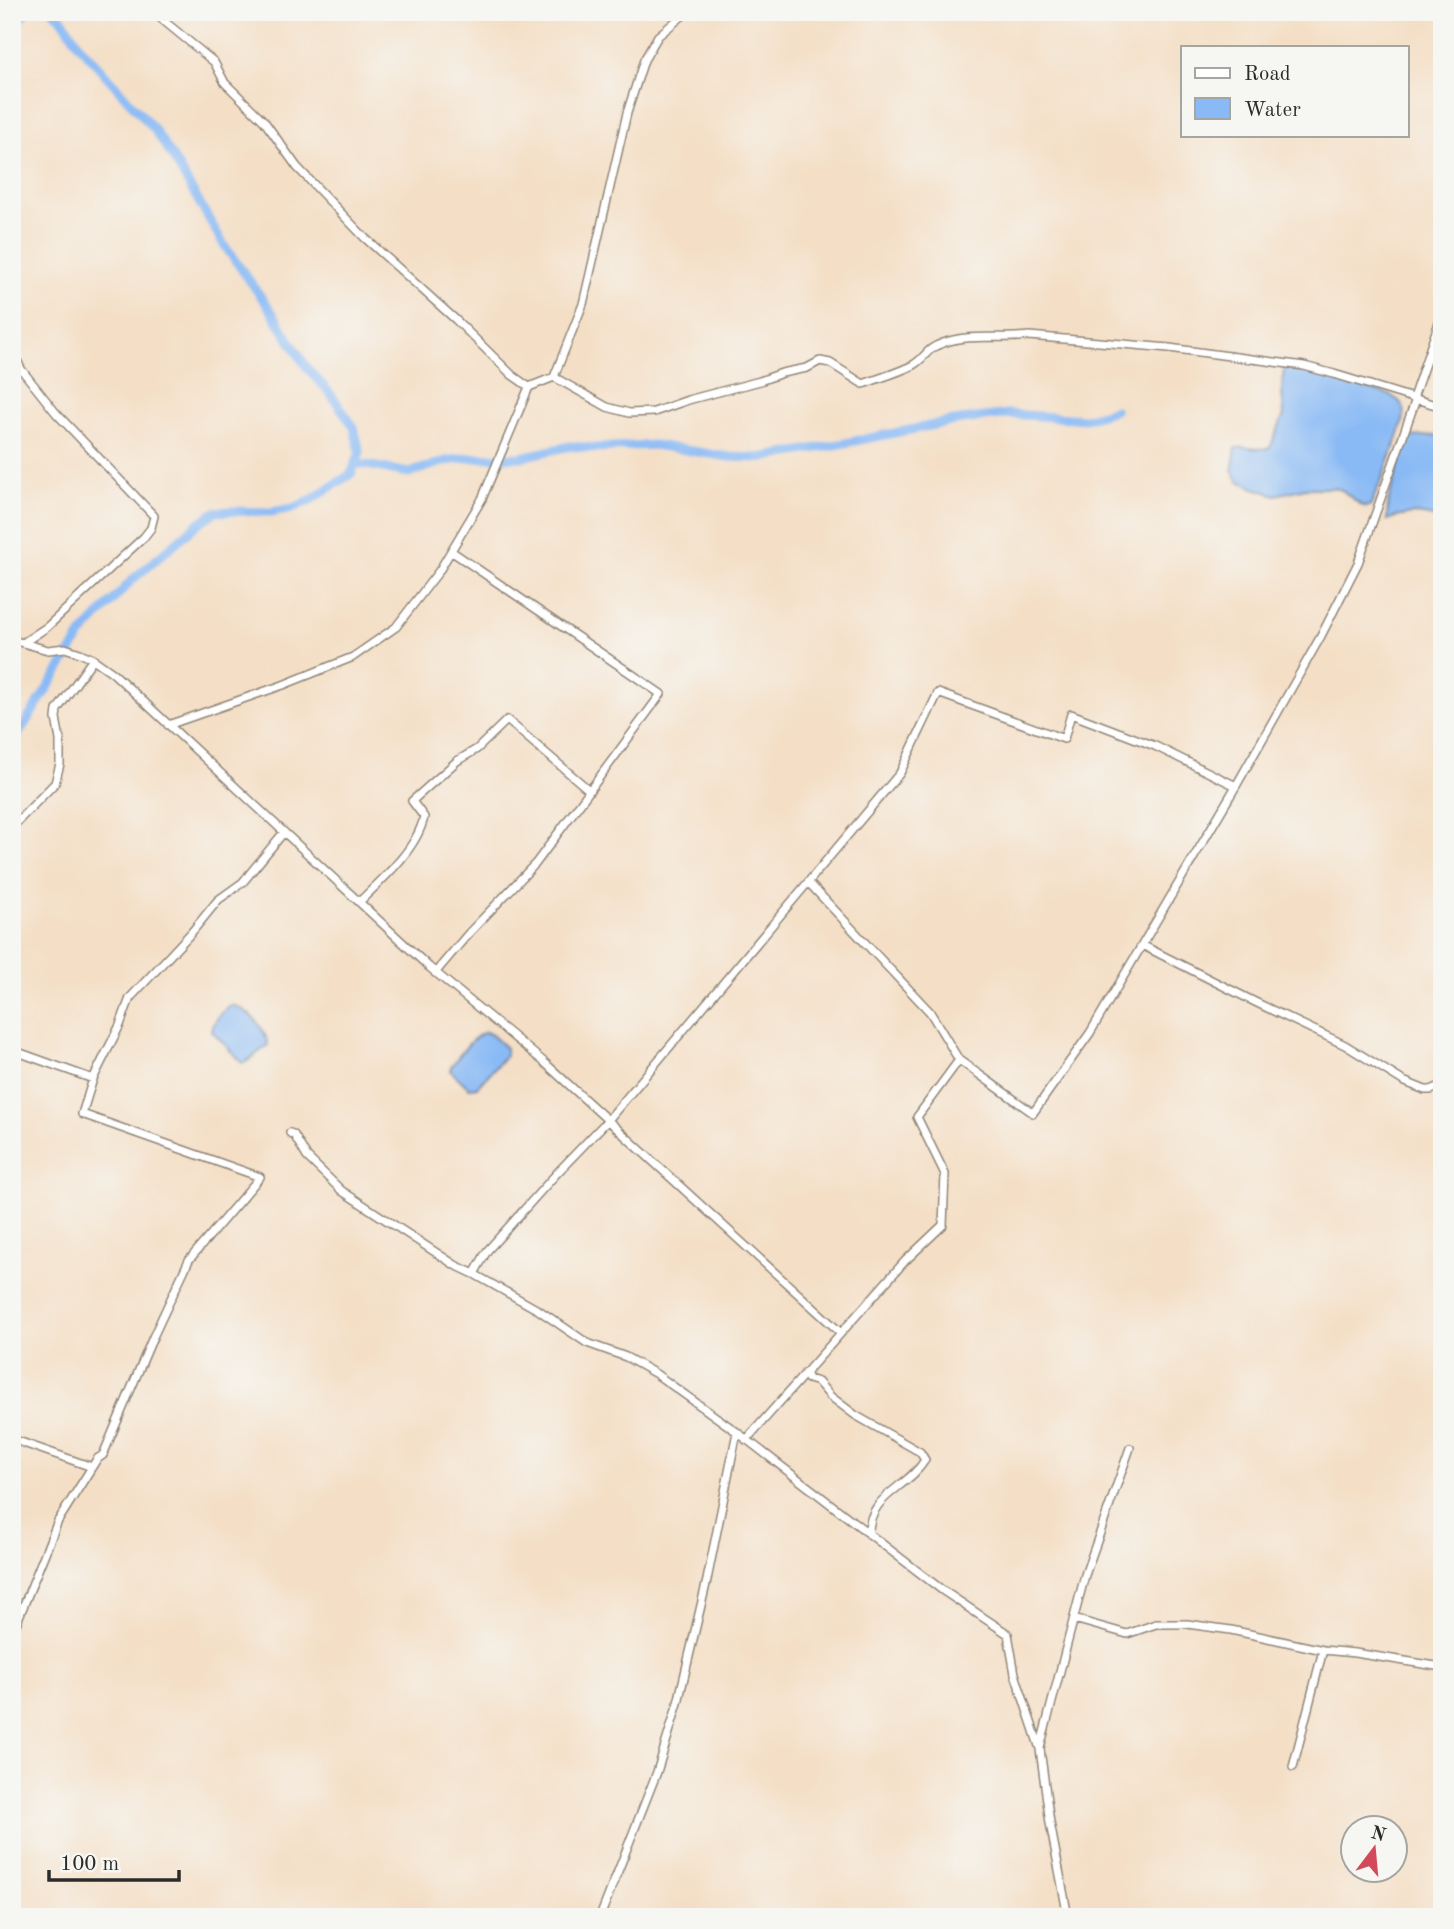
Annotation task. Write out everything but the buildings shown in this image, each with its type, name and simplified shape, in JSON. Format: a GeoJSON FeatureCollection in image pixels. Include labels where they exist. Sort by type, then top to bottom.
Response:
{"type":"FeatureCollection","features":[{"type":"Feature","properties":{"kind":"street"},"geometry":{"type":"LineString","coordinates":[[153,12],[214,62],[225,83],[264,121],[297,167],[366,238],[512,375],[529,387]]}},
{"type":"Feature","properties":{"kind":"street"},"geometry":{"type":"LineString","coordinates":[[168,725],[283,685],[353,657],[396,627],[439,571],[482,499],[529,387],[554,377],[583,304],[627,113],[644,60],[658,36],[687,12]]}},
{"type":"Feature","properties":{"kind":"street"},"geometry":{"type":"LineString","coordinates":[[809,883],[930,1012],[959,1060],[1033,1114],[1090,1033],[1321,636],[1358,563],[1442,314]]}},
{"type":"Feature","properties":{"kind":"street"},"geometry":{"type":"LineString","coordinates":[[554,377],[607,407],[629,413],[654,412],[820,362],[831,363],[863,384],[916,364],[930,348],[945,342],[972,336],[1010,339],[1029,337],[1169,348],[1304,366],[1442,407]]}},
{"type":"Feature","properties":{"kind":"street"},"geometry":{"type":"LineString","coordinates":[[12,349],[21,369],[56,413],[154,516],[144,537],[47,627],[23,643]]}},
{"type":"Feature","properties":{"kind":"street"},"geometry":{"type":"LineString","coordinates":[[435,972],[536,863],[662,694],[451,551]]}},
{"type":"Feature","properties":{"kind":"street"},"geometry":{"type":"LineString","coordinates":[[12,640],[48,650],[65,648],[93,659],[113,673],[435,972],[544,1062],[841,1333]]}},
{"type":"Feature","properties":{"kind":"street"},"geometry":{"type":"LineString","coordinates":[[12,824],[55,783],[60,764],[60,740],[55,718],[57,710],[93,659]]}},
{"type":"Feature","properties":{"kind":"street"},"geometry":{"type":"LineString","coordinates":[[474,1274],[487,1251],[608,1120],[900,773],[939,693],[1064,739],[1071,714],[1155,746],[1236,786]]}},
{"type":"Feature","properties":{"kind":"street"},"geometry":{"type":"LineString","coordinates":[[359,902],[383,880],[414,841],[424,817],[412,801],[507,720],[589,790]]}},
{"type":"Feature","properties":{"kind":"street"},"geometry":{"type":"LineString","coordinates":[[12,1634],[58,1521],[97,1459],[103,1455],[189,1260],[260,1177],[82,1114],[93,1079],[120,1025],[130,998],[218,900],[243,881],[284,832]]}},
{"type":"Feature","properties":{"kind":"street"},"geometry":{"type":"LineString","coordinates":[[1142,945],[1345,1045],[1404,1081],[1425,1090],[1442,1084]]}},
{"type":"Feature","properties":{"kind":"street"},"geometry":{"type":"LineString","coordinates":[[12,1051],[93,1079]]}},
{"type":"Feature","properties":{"kind":"street"},"geometry":{"type":"LineString","coordinates":[[746,1440],[905,1261],[943,1225],[945,1174],[917,1117],[959,1060]]}},
{"type":"Feature","properties":{"kind":"street"},"geometry":{"type":"LineString","coordinates":[[290,1133],[294,1135],[307,1157],[342,1191],[455,1265],[540,1311],[587,1342],[626,1357],[656,1374],[737,1432],[942,1590],[1008,1634],[1015,1674],[1040,1749],[1050,1823],[1068,1917]]}},
{"type":"Feature","properties":{"kind":"street"},"geometry":{"type":"LineString","coordinates":[[806,1373],[808,1379],[818,1382],[830,1396],[855,1415],[920,1452],[925,1460],[920,1468],[878,1503],[869,1523],[869,1534]]}},
{"type":"Feature","properties":{"kind":"street"},"geometry":{"type":"LineString","coordinates":[[600,1917],[657,1772],[678,1703],[707,1580],[737,1432]]}},
{"type":"Feature","properties":{"kind":"street"},"geometry":{"type":"LineString","coordinates":[[12,1439],[92,1467]]}},
{"type":"Feature","properties":{"kind":"street"},"geometry":{"type":"LineString","coordinates":[[1040,1749],[1085,1575],[1130,1448]]}},
{"type":"Feature","properties":{"kind":"street"},"geometry":{"type":"LineString","coordinates":[[1074,1619],[1126,1634],[1156,1624],[1187,1624],[1231,1630],[1323,1650],[1442,1667]]}},
{"type":"Feature","properties":{"kind":"street"},"geometry":{"type":"LineString","coordinates":[[1293,1768],[1323,1650]]}},
{"type":"Feature","properties":{"kind":"water"},"geometry":{"type":"Polygon","coordinates":[[[1286,368],[1311,372],[1390,395],[1402,405],[1404,410],[1401,429],[1371,505],[1361,505],[1342,490],[1335,488],[1305,488],[1276,495],[1239,481],[1232,471],[1236,448],[1270,448],[1284,415],[1282,391],[1286,368]]]}},
{"type":"Feature","properties":{"kind":"water"},"geometry":{"type":"Polygon","coordinates":[[[1442,435],[1442,519],[1414,514],[1387,520],[1388,502],[1409,437],[1442,435]]]}},
{"type":"Feature","properties":{"kind":"water"},"geometry":{"type":"Polygon","coordinates":[[[232,1005],[255,1020],[264,1032],[268,1045],[242,1063],[212,1031],[219,1016],[232,1005]]]}},
{"type":"Feature","properties":{"kind":"water"},"geometry":{"type":"Polygon","coordinates":[[[486,1032],[506,1048],[506,1055],[477,1087],[469,1088],[451,1071],[451,1067],[471,1042],[486,1032]]]}},
{"type":"Feature","properties":{"kind":"waterway"},"geometry":{"type":"LineString","coordinates":[[12,28],[26,12]]}},
{"type":"Feature","properties":{"kind":"waterway"},"geometry":{"type":"LineString","coordinates":[[12,744],[82,634],[131,581],[200,522],[215,512],[271,512],[293,508],[351,474],[360,453],[354,427],[330,393],[307,368],[272,312],[224,245],[154,129],[79,45],[62,19],[54,12]]}},
{"type":"Feature","properties":{"kind":"waterway"},"geometry":{"type":"LineString","coordinates":[[355,463],[409,473],[446,461],[521,457],[570,446],[594,448],[654,445],[729,457],[759,458],[954,421],[1008,414],[1085,419],[1115,410]]}}]}
